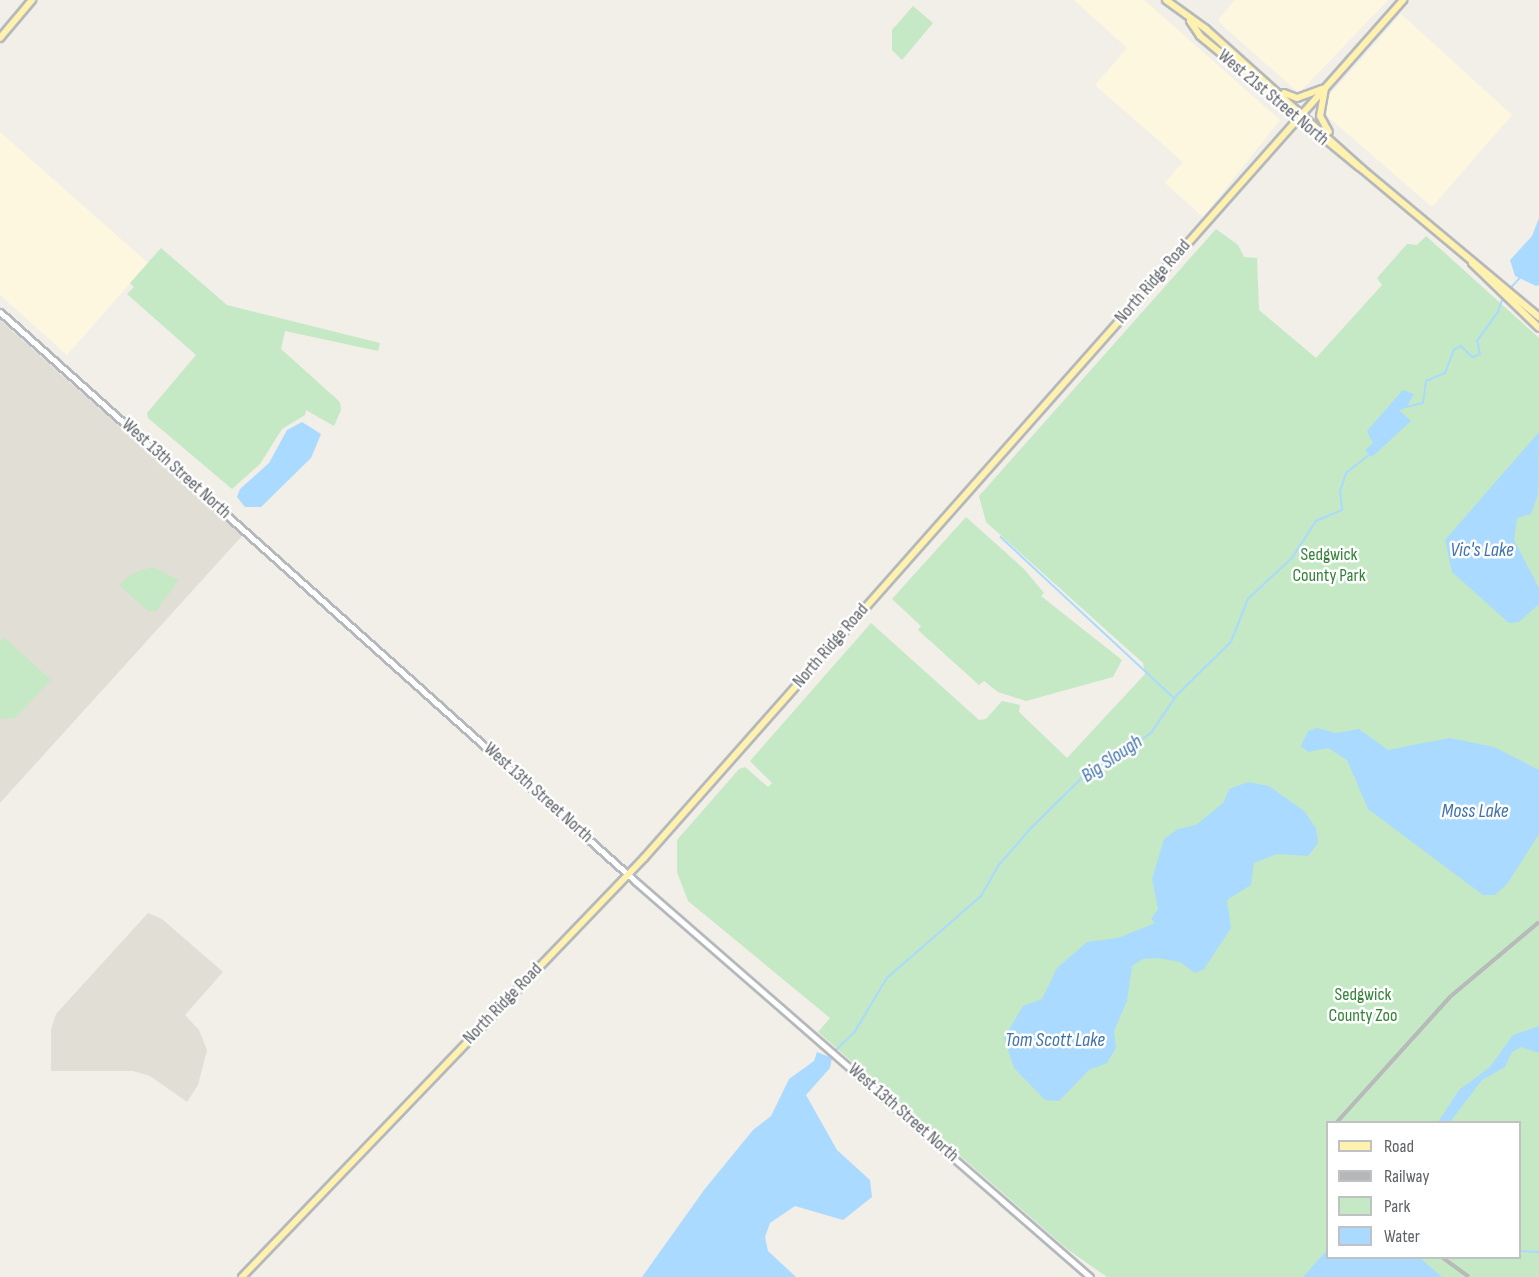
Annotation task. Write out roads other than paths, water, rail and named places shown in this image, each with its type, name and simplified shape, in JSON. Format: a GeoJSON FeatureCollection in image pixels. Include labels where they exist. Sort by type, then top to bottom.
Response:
{"type":"FeatureCollection","features":[{"type":"Feature","properties":{"kind":"main road"},"geometry":{"type":"LineString","coordinates":[[0,38],[32,0]]}},
{"type":"Feature","properties":{"kind":"main road","name":"West 21st Street North"},"geometry":{"type":"LineString","coordinates":[[1166,0],[1190,20],[1206,29],[1278,91],[1301,116],[1362,169],[1539,317]]}},
{"type":"Feature","properties":{"kind":"main road","name":"North Ridge Road"},"geometry":{"type":"LineString","coordinates":[[242,1277],[628,874],[1403,0]]}},
{"type":"Feature","properties":{"kind":"main road","name":"West 21st Street North"},"geometry":{"type":"LineString","coordinates":[[1190,20],[1200,36],[1338,143],[1362,169]]}},
{"type":"Feature","properties":{"kind":"main road"},"geometry":{"type":"LineString","coordinates":[[1278,91],[1298,98],[1325,88]]}},
{"type":"Feature","properties":{"kind":"main road"},"geometry":{"type":"LineString","coordinates":[[1325,88],[1320,116],[1338,143]]}},
{"type":"Feature","properties":{"kind":"main road","name":"West 21st Street North"},"geometry":{"type":"LineString","coordinates":[[1469,260],[1493,288],[1539,328]]}},
{"type":"Feature","properties":{"kind":"street","name":"West 13th Street North"},"geometry":{"type":"LineString","coordinates":[[0,312],[628,874],[1090,1277]]}},
{"type":"Feature","properties":{"kind":"water"},"geometry":{"type":"Polygon","coordinates":[[[1539,218],[1539,285],[1536,286],[1515,276],[1510,260],[1532,236],[1539,218]]]}},
{"type":"Feature","properties":{"kind":"water"},"geometry":{"type":"Polygon","coordinates":[[[1403,390],[1414,394],[1406,408],[1399,410],[1411,421],[1372,457],[1365,450],[1373,443],[1367,431],[1403,390]]]}},
{"type":"Feature","properties":{"kind":"water"},"geometry":{"type":"Polygon","coordinates":[[[302,422],[321,434],[311,458],[261,507],[245,507],[237,497],[240,489],[269,463],[287,430],[302,422]]]}},
{"type":"Feature","properties":{"kind":"water","name":"Vic's Lake"},"geometry":{"type":"Polygon","coordinates":[[[1539,432],[1538,495],[1531,514],[1517,518],[1514,540],[1539,588],[1539,604],[1519,622],[1509,623],[1452,572],[1445,540],[1539,432]]]}},
{"type":"Feature","properties":{"kind":"water","name":"Moss Lake"},"geometry":{"type":"Polygon","coordinates":[[[1317,728],[1336,733],[1359,729],[1388,750],[1450,738],[1494,747],[1539,770],[1539,834],[1507,884],[1495,895],[1483,895],[1368,809],[1347,760],[1328,748],[1308,752],[1301,746],[1308,731],[1317,728]]]}},
{"type":"Feature","properties":{"kind":"water","name":"Tom Scott Lake"},"geometry":{"type":"Polygon","coordinates":[[[1248,782],[1269,786],[1304,811],[1316,828],[1318,843],[1308,856],[1277,854],[1254,863],[1251,885],[1227,900],[1231,928],[1204,969],[1195,973],[1180,962],[1158,958],[1143,959],[1132,966],[1127,1001],[1114,1031],[1116,1048],[1107,1063],[1089,1070],[1059,1101],[1045,1100],[1014,1068],[1004,1038],[1023,1006],[1042,999],[1057,968],[1087,942],[1118,938],[1155,923],[1151,919],[1158,909],[1152,879],[1164,839],[1178,829],[1196,825],[1224,802],[1229,789],[1248,782]]]}},
{"type":"Feature","properties":{"kind":"water"},"geometry":{"type":"Polygon","coordinates":[[[1539,1026],[1539,1053],[1521,1047],[1512,1052],[1505,1067],[1482,1080],[1451,1121],[1439,1121],[1459,1090],[1490,1067],[1513,1035],[1539,1026]]]}},
{"type":"Feature","properties":{"kind":"water"},"geometry":{"type":"Polygon","coordinates":[[[817,1052],[832,1058],[830,1068],[806,1095],[837,1150],[870,1180],[872,1197],[843,1220],[795,1206],[770,1223],[765,1237],[768,1251],[796,1277],[642,1277],[704,1190],[753,1130],[771,1116],[789,1079],[814,1061],[817,1052]]]}},
{"type":"Feature","properties":{"kind":"water"},"geometry":{"type":"Polygon","coordinates":[[[1326,1251],[1326,1259],[1421,1259],[1442,1277],[1303,1277],[1326,1251]]]}},
{"type":"Feature","properties":{"kind":"waterway","name":"Big Slough"},"geometry":{"type":"LineString","coordinates":[[1509,290],[1519,279]]}},
{"type":"Feature","properties":{"kind":"waterway","name":"Big Slough"},"geometry":{"type":"LineString","coordinates":[[1406,407],[1423,403],[1426,381],[1445,373],[1454,350],[1461,346],[1473,357],[1480,354],[1477,341],[1498,312],[1504,295]]}},
{"type":"Feature","properties":{"kind":"waterway","name":"Big Slough"},"geometry":{"type":"LineString","coordinates":[[834,1052],[854,1033],[887,978],[981,896],[999,865],[1031,828],[1092,768],[1117,758],[1151,733],[1177,695],[1231,642],[1248,599],[1292,558],[1316,521],[1342,510],[1340,492],[1346,473],[1369,455]]}},
{"type":"Feature","properties":{"kind":"waterway"},"geometry":{"type":"LineString","coordinates":[[1001,537],[1174,698]]}},
{"type":"Feature","properties":{"kind":"waterway"},"geometry":{"type":"LineString","coordinates":[[1521,1251],[1539,1252]]}},
{"type":"Feature","properties":{"kind":"railway"},"geometry":{"type":"LineString","coordinates":[[1338,1121],[1451,996],[1539,922]]}},
{"type":"Feature","properties":{"kind":"railway"},"geometry":{"type":"LineString","coordinates":[[1444,1259],[1469,1277]]}},
{"type":"Feature","properties":{"kind":"park label","name":"Sedgwick County Park"},"geometry":{"type":"Point","coordinates":[1329,566]}},
{"type":"Feature","properties":{"kind":"park label","name":"Sedgwick County Zoo"},"geometry":{"type":"Point","coordinates":[1363,1006]}}]}
